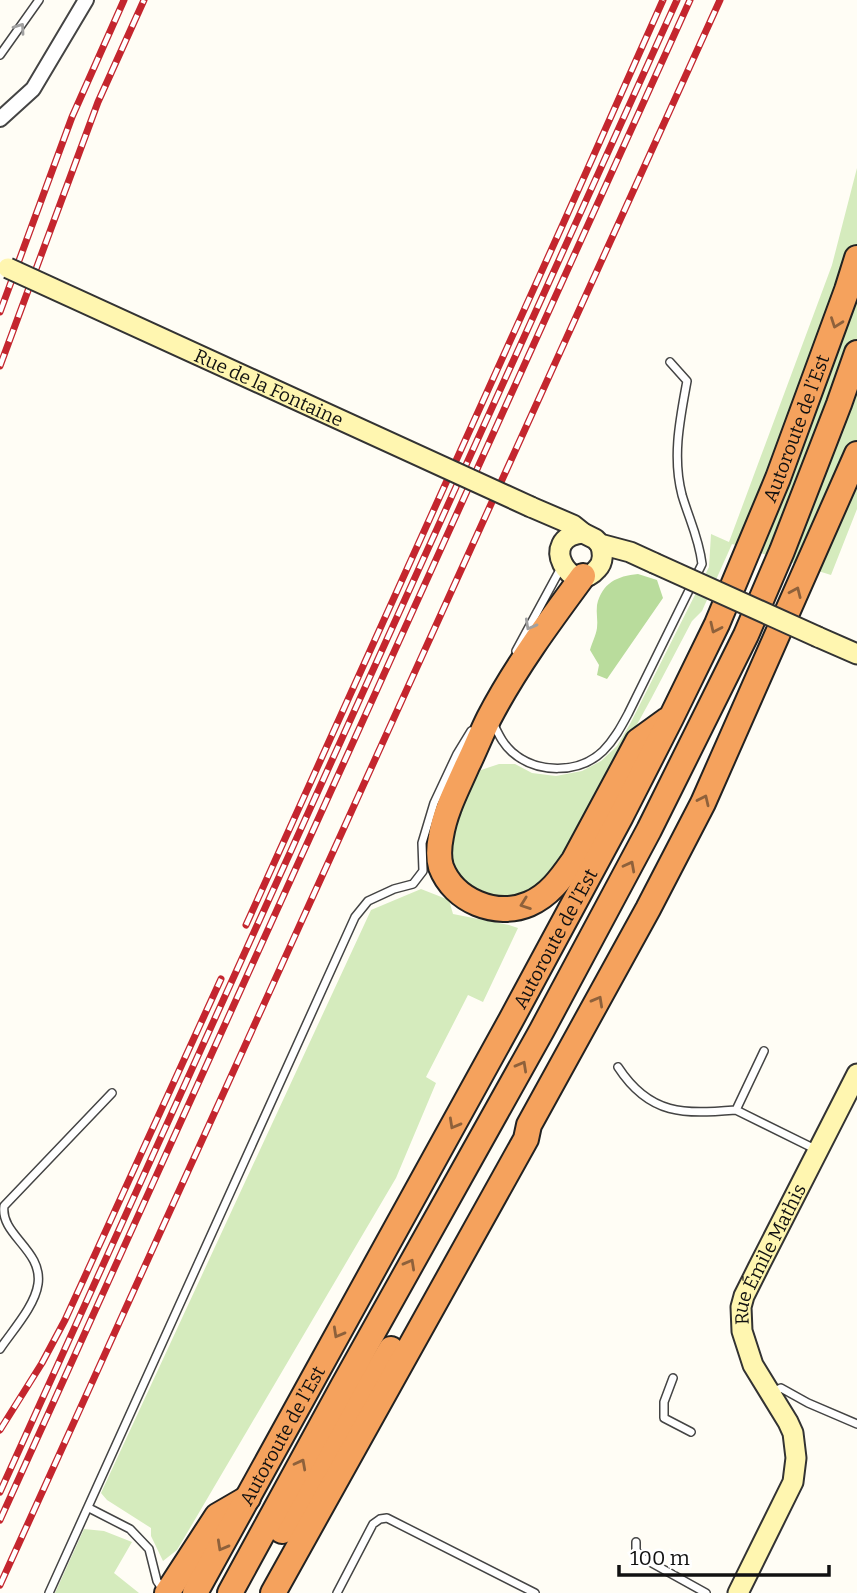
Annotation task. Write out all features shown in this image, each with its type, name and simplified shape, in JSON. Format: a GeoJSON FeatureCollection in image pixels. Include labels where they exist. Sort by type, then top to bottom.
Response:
{"type":"FeatureCollection","features":[{"type":"Feature","properties":{"kind":"highway","name":"Autoroute de l’Est"},"geometry":{"type":"LineString","coordinates":[[195,1593],[555,939],[671,718],[717,624],[778,478],[839,315],[857,258]]}},
{"type":"Feature","properties":{"kind":"highway","name":"Autoroute de l’Est"},"geometry":{"type":"LineString","coordinates":[[230,1593],[542,1030],[649,830],[746,635],[835,416],[857,353]]}},
{"type":"Feature","properties":{"kind":"highway"},"geometry":{"type":"LineString","coordinates":[[245,1567],[269,1553],[519,1135],[529,1125],[676,858],[703,803],[857,454]]}},
{"type":"Feature","properties":{"kind":"highway"},"geometry":{"type":"LineString","coordinates":[[809,562],[857,485]]}},
{"type":"Feature","properties":{"kind":"highway"},"geometry":{"type":"LineString","coordinates":[[577,563],[544,628],[483,716],[443,825],[439,853],[441,866],[448,880],[464,897],[485,907],[515,908],[543,896],[574,860],[638,741],[671,718]]}},
{"type":"Feature","properties":{"kind":"highway"},"geometry":{"type":"LineString","coordinates":[[273,1593],[526,1139],[529,1125]]}},
{"type":"Feature","properties":{"kind":"highway"},"geometry":{"type":"LineString","coordinates":[[166,1593],[217,1516],[248,1498]]}},
{"type":"Feature","properties":{"kind":"highway"},"geometry":{"type":"LineString","coordinates":[[285,1593],[297,1552]]}},
{"type":"Feature","properties":{"kind":"street"},"geometry":{"type":"LineString","coordinates":[[0,119],[33,89],[86,0]]}},
{"type":"Feature","properties":{"kind":"street","name":"Rue de la Fontaine"},"geometry":{"type":"LineString","coordinates":[[3,265],[573,525],[592,539],[630,552],[857,654]]}},
{"type":"Feature","properties":{"kind":"street","name":"Rue de la Fontaine"},"geometry":{"type":"LineString","coordinates":[[531,507],[551,524],[577,563],[654,563]]}},
{"type":"Feature","properties":{"kind":"street"},"geometry":{"type":"LineString","coordinates":[[570,536],[592,539],[603,557],[577,563],[570,536]]}},
{"type":"Feature","properties":{"kind":"street","name":"Rue Émile Mathis"},"geometry":{"type":"LineString","coordinates":[[738,1593],[793,1482],[796,1458],[793,1433],[788,1422],[753,1365],[742,1331],[741,1307],[857,1074]]}},
{"type":"Feature","properties":{"kind":"lane"},"geometry":{"type":"LineString","coordinates":[[0,55],[39,0]]}},
{"type":"Feature","properties":{"kind":"lane"},"geometry":{"type":"LineString","coordinates":[[49,1593],[355,917],[368,901],[413,884],[422,871],[422,844],[434,803],[457,754],[483,716],[513,754],[543,768],[576,766],[603,751],[628,714],[702,564],[700,545],[682,494],[677,468],[677,435],[687,381],[670,362]]}},
{"type":"Feature","properties":{"kind":"lane"},"geometry":{"type":"LineString","coordinates":[[509,664],[577,563]]}},
{"type":"Feature","properties":{"kind":"lane"},"geometry":{"type":"LineString","coordinates":[[736,1110],[764,1051]]}},
{"type":"Feature","properties":{"kind":"lane"},"geometry":{"type":"LineString","coordinates":[[618,1067],[636,1089],[663,1106],[689,1113],[736,1110],[818,1150]]}},
{"type":"Feature","properties":{"kind":"lane"},"geometry":{"type":"LineString","coordinates":[[0,1349],[30,1306],[39,1281],[31,1257],[4,1229],[1,1211],[112,1093]]}},
{"type":"Feature","properties":{"kind":"lane"},"geometry":{"type":"LineString","coordinates":[[673,1378],[664,1402],[664,1418],[691,1432]]}},
{"type":"Feature","properties":{"kind":"lane"},"geometry":{"type":"LineString","coordinates":[[770,1394],[781,1388],[857,1424]]}},
{"type":"Feature","properties":{"kind":"lane"},"geometry":{"type":"LineString","coordinates":[[89,1507],[130,1529],[149,1549],[157,1581],[166,1593]]}},
{"type":"Feature","properties":{"kind":"lane"},"geometry":{"type":"LineString","coordinates":[[337,1593],[373,1524],[387,1518],[535,1593]]}},
{"type":"Feature","properties":{"kind":"lane"},"geometry":{"type":"LineString","coordinates":[[636,1542],[636,1550],[641,1557],[706,1593]]}},
{"type":"Feature","properties":{"kind":"green space"},"geometry":{"type":"Polygon","coordinates":[[[857,168],[857,509],[831,575],[732,544],[702,611],[692,621],[567,852],[548,876],[532,888],[513,896],[493,897],[470,890],[455,874],[447,848],[468,788],[481,770],[499,764],[515,764],[532,773],[556,776],[582,771],[601,761],[617,746],[630,724],[709,567],[711,534],[729,542],[832,265],[857,168]]]}},
{"type":"Feature","properties":{"kind":"green space"},"geometry":{"type":"Polygon","coordinates":[[[638,574],[657,580],[663,598],[607,679],[597,675],[599,665],[590,650],[597,628],[599,597],[612,582],[638,574]]]}},
{"type":"Feature","properties":{"kind":"green space"},"geometry":{"type":"Polygon","coordinates":[[[421,889],[449,900],[453,914],[518,928],[483,1002],[468,995],[426,1077],[436,1083],[396,1178],[177,1550],[163,1561],[151,1536],[151,1528],[107,1500],[101,1493],[371,910],[421,889]]]}},
{"type":"Feature","properties":{"kind":"green space"},"geometry":{"type":"Polygon","coordinates":[[[84,1529],[104,1531],[132,1542],[114,1573],[139,1593],[55,1593],[84,1529]]]}},
{"type":"Feature","properties":{"kind":"railway"},"geometry":{"type":"LineString","coordinates":[[0,312],[72,117],[124,0]]}},
{"type":"Feature","properties":{"kind":"railway"},"geometry":{"type":"LineString","coordinates":[[0,366],[98,102],[144,0]]}},
{"type":"Feature","properties":{"kind":"railway"},"geometry":{"type":"LineString","coordinates":[[246,925],[663,0]]}},
{"type":"Feature","properties":{"kind":"railway"},"geometry":{"type":"LineString","coordinates":[[0,1492],[677,0]]}},
{"type":"Feature","properties":{"kind":"railway"},"geometry":{"type":"LineString","coordinates":[[0,1520],[690,0]]}},
{"type":"Feature","properties":{"kind":"railway"},"geometry":{"type":"LineString","coordinates":[[0,1585],[720,0]]}},
{"type":"Feature","properties":{"kind":"railway"},"geometry":{"type":"LineString","coordinates":[[0,1430],[65,1320],[221,979]]}}]}
